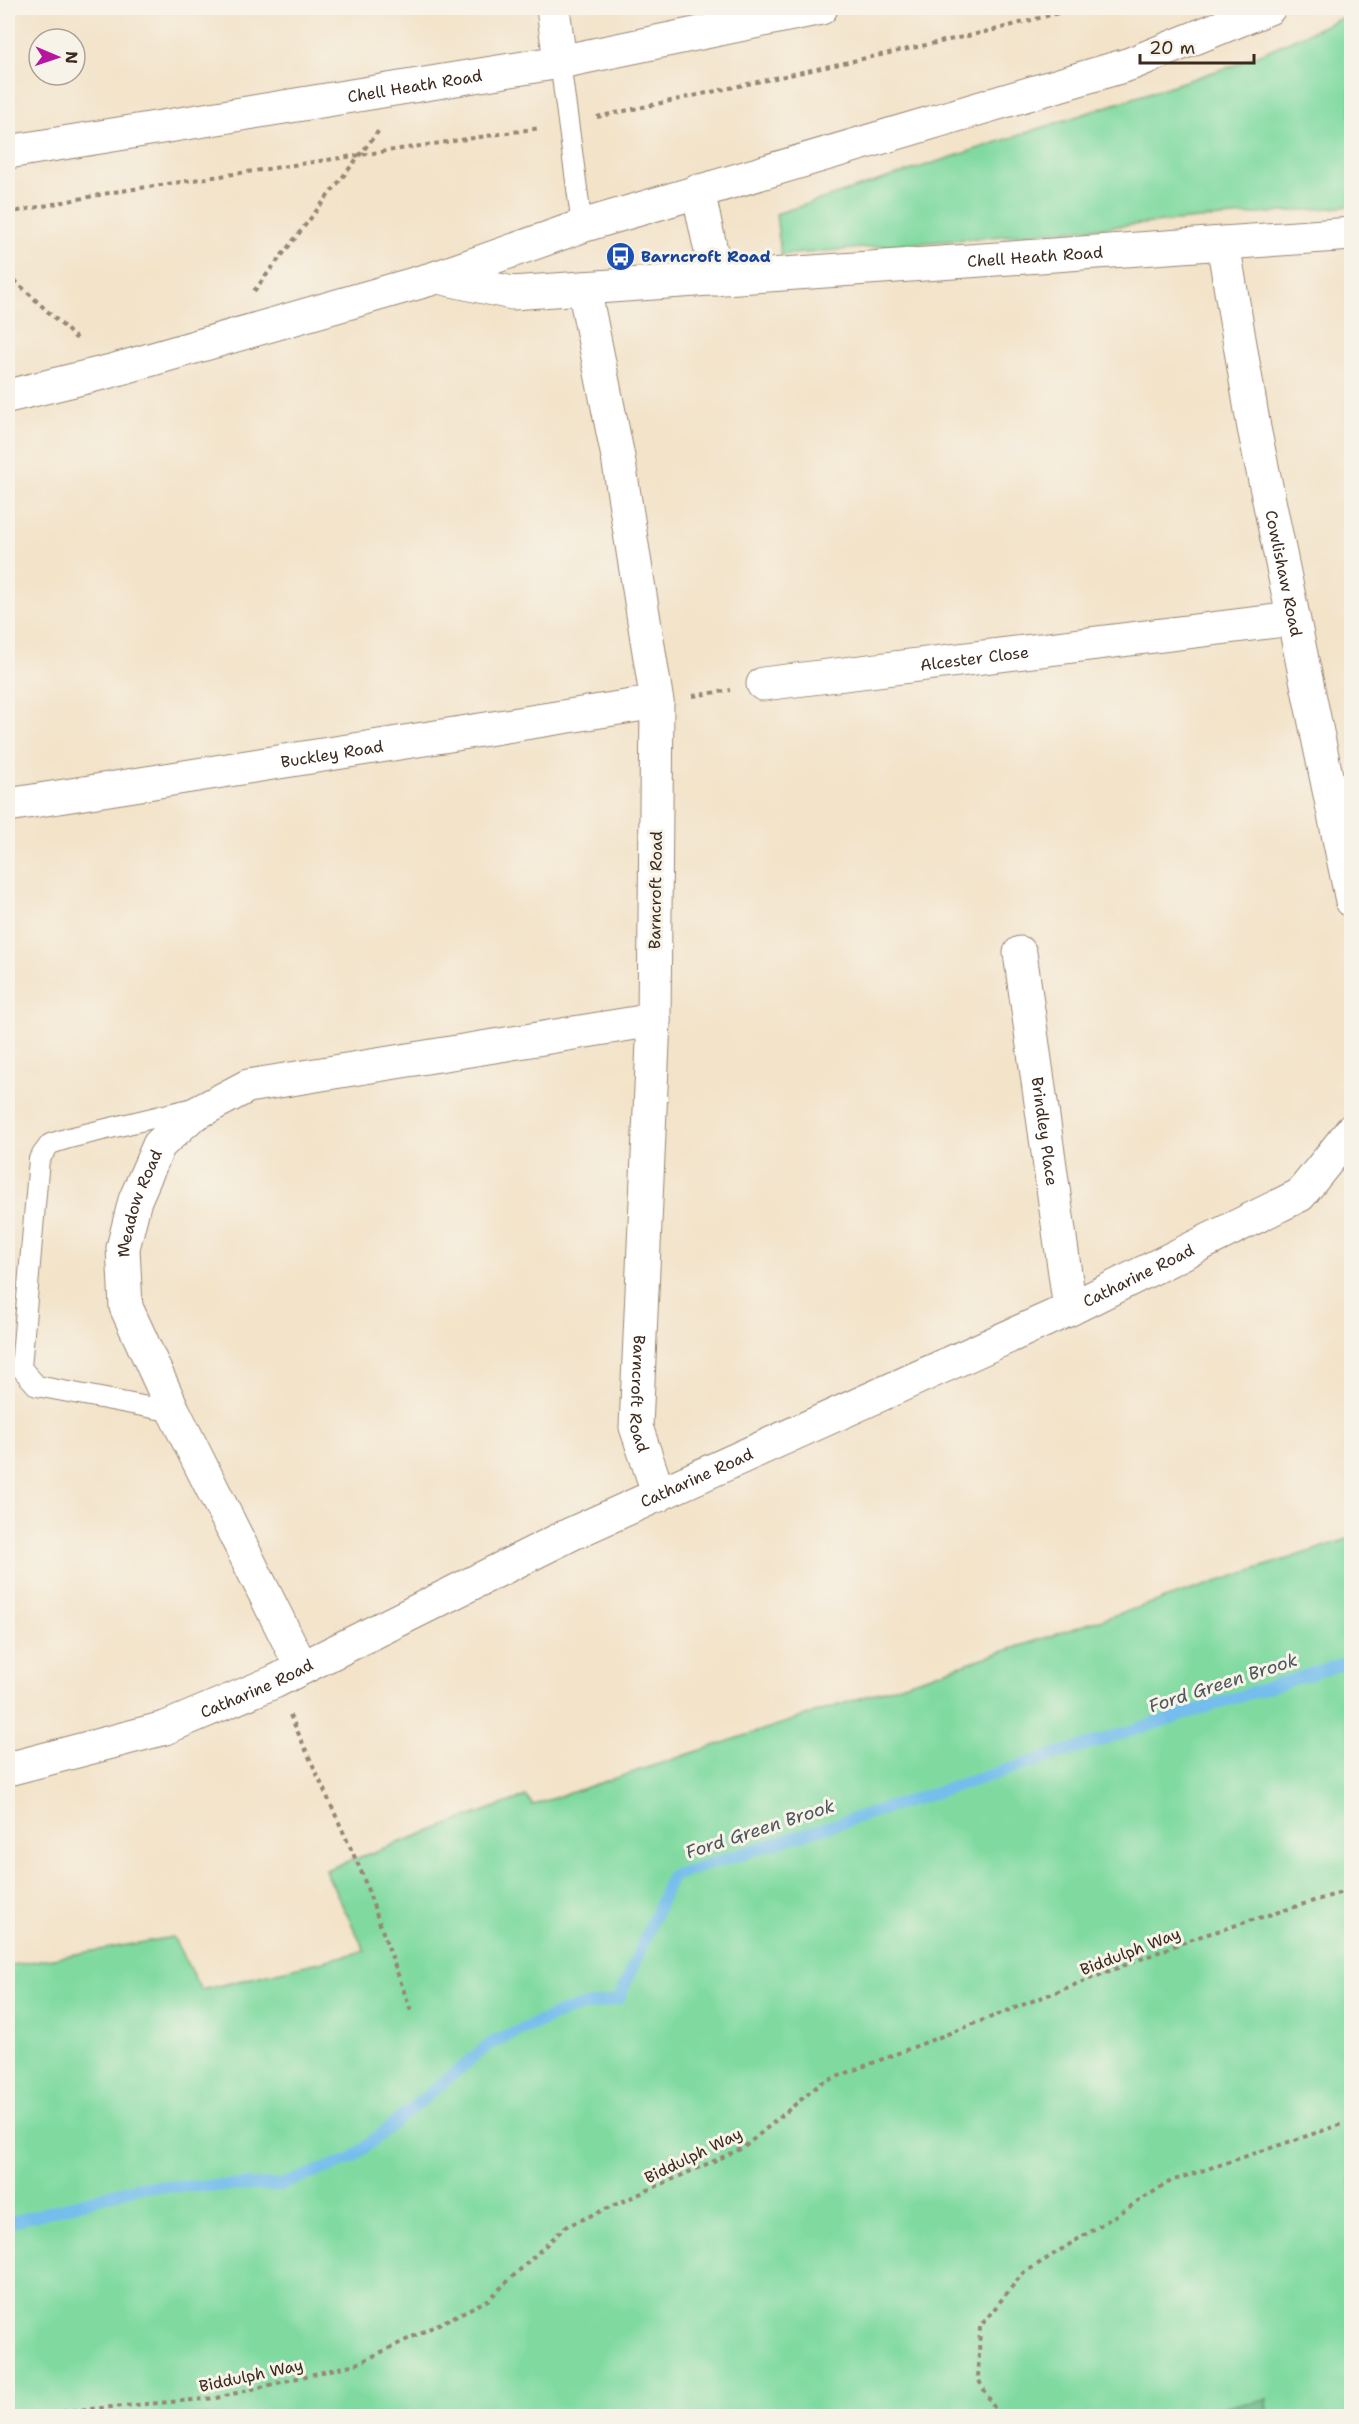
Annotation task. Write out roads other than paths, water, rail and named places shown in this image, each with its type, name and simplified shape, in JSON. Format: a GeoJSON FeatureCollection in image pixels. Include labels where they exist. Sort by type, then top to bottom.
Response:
{"type":"FeatureCollection","features":[{"type":"Feature","properties":{"kind":"street"},"geometry":{"type":"LineString","coordinates":[[553,8],[560,62]]}},
{"type":"Feature","properties":{"kind":"street","name":"Chell Heath Road"},"geometry":{"type":"LineString","coordinates":[[8,152],[560,62],[821,8]]}},
{"type":"Feature","properties":{"kind":"street","name":"Chell Heath Road"},"geometry":{"type":"LineString","coordinates":[[8,396],[111,371],[438,277],[582,225],[1130,64],[1269,8]]}},
{"type":"Feature","properties":{"kind":"street"},"geometry":{"type":"LineString","coordinates":[[698,191],[717,279]]}},
{"type":"Feature","properties":{"kind":"street","name":"Chell Heath Road"},"geometry":{"type":"LineString","coordinates":[[438,277],[512,293],[1352,234]]}},
{"type":"Feature","properties":{"kind":"street","name":"Cowlishaw Road"},"geometry":{"type":"LineString","coordinates":[[1223,243],[1254,428],[1292,619],[1341,798],[1352,901]]}},
{"type":"Feature","properties":{"kind":"street","name":"Barncroft Road"},"geometry":{"type":"LineString","coordinates":[[584,288],[618,456],[657,702],[654,1020],[636,1427],[659,1495]]}},
{"type":"Feature","properties":{"kind":"street","name":"Alcester Close"},"geometry":{"type":"LineString","coordinates":[[763,684],[1292,619]]}},
{"type":"Feature","properties":{"kind":"street","name":"Buckley Road"},"geometry":{"type":"LineString","coordinates":[[8,805],[657,702]]}},
{"type":"Feature","properties":{"kind":"street","name":"Brindley Place"},"geometry":{"type":"LineString","coordinates":[[1020,953],[1070,1309]]}},
{"type":"Feature","properties":{"kind":"street","name":"Meadow Road"},"geometry":{"type":"LineString","coordinates":[[288,1675],[126,1307],[123,1248],[135,1200],[159,1145],[191,1116],[249,1086],[654,1020]]}},
{"type":"Feature","properties":{"kind":"street","name":"Catharine Road"},"geometry":{"type":"LineString","coordinates":[[8,1769],[165,1728],[288,1675],[571,1534],[1070,1309],[1300,1195],[1352,1131]]}},
{"type":"Feature","properties":{"kind":"lane"},"geometry":{"type":"LineString","coordinates":[[560,62],[582,225]]}},
{"type":"Feature","properties":{"kind":"lane"},"geometry":{"type":"LineString","coordinates":[[174,1413],[37,1386],[21,1368],[39,1159],[50,1144],[69,1138],[214,1104]]}},
{"type":"Feature","properties":{"kind":"waterway","name":"Ford Green Brook"},"geometry":{"type":"LineString","coordinates":[[8,2223],[139,2187],[281,2185],[351,2159],[491,2043],[567,2010],[619,1999],[672,1876],[1352,1661]]}},
{"type":"Feature","properties":{"kind":"place","name":"Barncroft Road"},"geometry":{"type":"Point","coordinates":[620,256]}}]}
